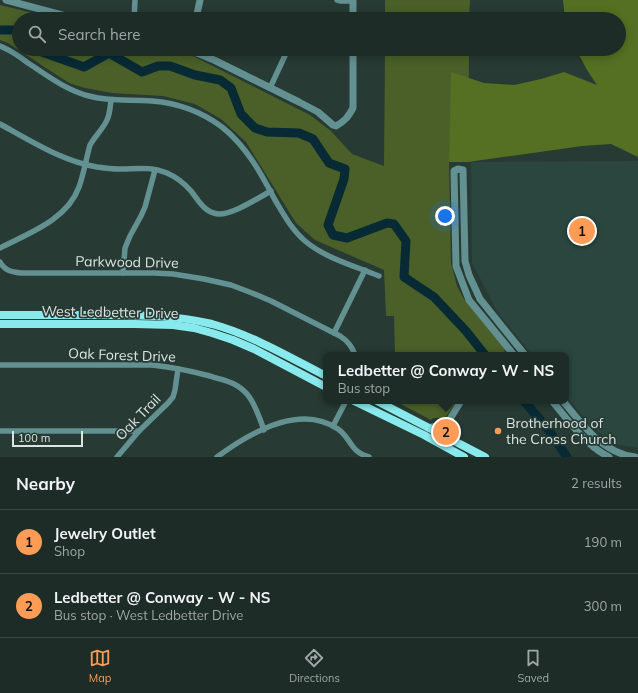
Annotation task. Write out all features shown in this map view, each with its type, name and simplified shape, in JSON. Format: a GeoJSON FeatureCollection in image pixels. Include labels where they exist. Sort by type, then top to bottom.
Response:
{"type":"FeatureCollection","features":[{"type":"Feature","properties":{"kind":"main road","name":"West Ledbetter Drive"},"geometry":{"type":"LineString","coordinates":[[0,315],[135,319],[212,332],[254,349],[323,384]]}},
{"type":"Feature","properties":{"kind":"main road","name":"West Ledbetter Drive"},"geometry":{"type":"LineString","coordinates":[[0,324],[168,317],[194,320],[235,331],[323,374]]}},
{"type":"Feature","properties":{"kind":"main road"},"geometry":{"type":"LineString","coordinates":[[360,404],[464,457]]}},
{"type":"Feature","properties":{"kind":"main road"},"geometry":{"type":"LineString","coordinates":[[383,404],[485,457]]}},
{"type":"Feature","properties":{"kind":"street"},"geometry":{"type":"LineString","coordinates":[[8,0],[52,12]]}},
{"type":"Feature","properties":{"kind":"street"},"geometry":{"type":"LineString","coordinates":[[134,12],[135,0]]}},
{"type":"Feature","properties":{"kind":"street"},"geometry":{"type":"LineString","coordinates":[[197,12],[200,0]]}},
{"type":"Feature","properties":{"kind":"street"},"geometry":{"type":"LineString","coordinates":[[337,0],[353,1],[353,12]]}},
{"type":"Feature","properties":{"kind":"street"},"geometry":{"type":"LineString","coordinates":[[0,46],[12,51]]}},
{"type":"Feature","properties":{"kind":"street"},"geometry":{"type":"LineString","coordinates":[[19,56],[64,86],[87,96],[111,100],[166,102],[200,113],[221,126],[244,148],[257,167],[286,219],[305,241],[318,250],[379,276]]}},
{"type":"Feature","properties":{"kind":"street"},"geometry":{"type":"LineString","coordinates":[[204,56],[318,112],[336,126],[344,122],[353,108],[353,56]]}},
{"type":"Feature","properties":{"kind":"street"},"geometry":{"type":"LineString","coordinates":[[270,88],[285,56]]}},
{"type":"Feature","properties":{"kind":"street"},"geometry":{"type":"LineString","coordinates":[[0,248],[50,222],[60,214],[74,198],[82,177],[90,145],[108,119],[111,100]]}},
{"type":"Feature","properties":{"kind":"street"},"geometry":{"type":"LineString","coordinates":[[0,124],[67,159],[108,168],[147,168],[166,173],[177,179],[191,191],[205,209],[218,214],[228,213],[270,191]]}},
{"type":"Feature","properties":{"kind":"street"},"geometry":{"type":"LineString","coordinates":[[510,352],[469,300],[456,266],[454,171],[458,169],[463,170],[465,261],[469,275],[480,299],[522,352]]}},
{"type":"Feature","properties":{"kind":"street"},"geometry":{"type":"LineString","coordinates":[[123,273],[125,248],[145,207],[155,170]]}},
{"type":"Feature","properties":{"kind":"street","name":"Parkwood Drive"},"geometry":{"type":"LineString","coordinates":[[0,262],[6,269],[21,273],[173,274],[231,285],[271,301],[334,333],[346,340],[354,352]]}},
{"type":"Feature","properties":{"kind":"street"},"geometry":{"type":"LineString","coordinates":[[334,333],[365,270]]}},
{"type":"Feature","properties":{"kind":"street"},"geometry":{"type":"LineString","coordinates":[[514,352],[519,348]]}},
{"type":"Feature","properties":{"kind":"street","name":"Oak Forest Drive"},"geometry":{"type":"LineString","coordinates":[[0,365],[152,366],[178,368],[224,380],[242,389],[253,403],[264,430]]}},
{"type":"Feature","properties":{"kind":"street","name":"Oak Trail"},"geometry":{"type":"LineString","coordinates":[[117,457],[139,431],[168,404],[173,397],[178,368]]}},
{"type":"Feature","properties":{"kind":"street"},"geometry":{"type":"LineString","coordinates":[[333,426],[344,404]]}},
{"type":"Feature","properties":{"kind":"street"},"geometry":{"type":"LineString","coordinates":[[428,428],[446,422],[450,419],[459,404]]}},
{"type":"Feature","properties":{"kind":"street"},"geometry":{"type":"LineString","coordinates":[[554,404],[581,437],[588,443],[607,456],[611,449]]}},
{"type":"Feature","properties":{"kind":"street"},"geometry":{"type":"LineString","coordinates":[[565,404],[586,429],[598,440],[611,449],[622,454],[635,457]]}},
{"type":"Feature","properties":{"kind":"street"},"geometry":{"type":"LineString","coordinates":[[217,457],[236,443],[264,430],[293,420],[303,419],[322,422],[340,430],[353,448],[363,456],[369,457]]}},
{"type":"Feature","properties":{"kind":"street"},"geometry":{"type":"LineString","coordinates":[[0,431],[139,431]]}},
{"type":"Feature","properties":{"kind":"shaded area"},"geometry":{"type":"Polygon","coordinates":[[[638,161],[638,448],[614,444],[592,427],[569,400],[569,352],[530,352],[498,313],[472,263],[471,162],[638,161]]]}},
{"type":"Feature","properties":{"kind":"green space"},"geometry":{"type":"Polygon","coordinates":[[[385,0],[470,0],[469,12],[385,12],[385,0]]]}},
{"type":"Feature","properties":{"kind":"green space"},"geometry":{"type":"Polygon","coordinates":[[[563,0],[638,0],[638,157],[611,144],[582,146],[468,162],[449,162],[451,72],[484,83],[514,85],[564,72],[597,85],[580,56],[626,56],[626,12],[564,12],[563,0]]]}},
{"type":"Feature","properties":{"kind":"green space"},"geometry":{"type":"Polygon","coordinates":[[[0,5],[28,12],[12,12],[12,46],[0,40],[0,5]]]}},
{"type":"Feature","properties":{"kind":"green space"},"geometry":{"type":"Polygon","coordinates":[[[28,56],[193,56],[310,115],[331,131],[352,154],[384,166],[385,56],[469,56],[468,162],[449,162],[451,263],[457,286],[464,299],[506,350],[504,352],[395,352],[394,316],[386,316],[384,270],[315,240],[296,223],[246,142],[221,119],[195,104],[163,96],[112,93],[85,88],[69,83],[28,56]]]}},
{"type":"Feature","properties":{"kind":"green space"},"geometry":{"type":"Polygon","coordinates":[[[401,404],[455,404],[445,418],[433,418],[431,420],[401,404]]]}},
{"type":"Feature","properties":{"kind":"waterway"},"geometry":{"type":"LineString","coordinates":[[0,30],[12,30]]}},
{"type":"Feature","properties":{"kind":"waterway"},"geometry":{"type":"LineString","coordinates":[[53,56],[84,67],[104,56]]}},
{"type":"Feature","properties":{"kind":"waterway"},"geometry":{"type":"LineString","coordinates":[[114,56],[142,72],[158,66],[170,66],[195,75],[220,80],[231,88],[241,114],[255,128],[267,132],[299,133],[313,139],[329,163],[345,169],[344,179],[328,225],[333,235],[347,238],[387,223],[394,224],[406,241],[404,277],[434,297],[466,331],[483,352]]}},
{"type":"Feature","properties":{"kind":"waterway"},"geometry":{"type":"LineString","coordinates":[[527,404],[548,429],[567,457]]}},
{"type":"Feature","properties":{"kind":"place","name":"Jewelry Outlet"},"geometry":{"type":"Point","coordinates":[582,231]}},
{"type":"Feature","properties":{"kind":"place","name":"Brotherhood of the Cross Church"},"geometry":{"type":"Point","coordinates":[498,431]}},
{"type":"Feature","properties":{"kind":"place","name":"Ledbetter @ Conway - W - NS"},"geometry":{"type":"Point","coordinates":[446,432]}}]}
